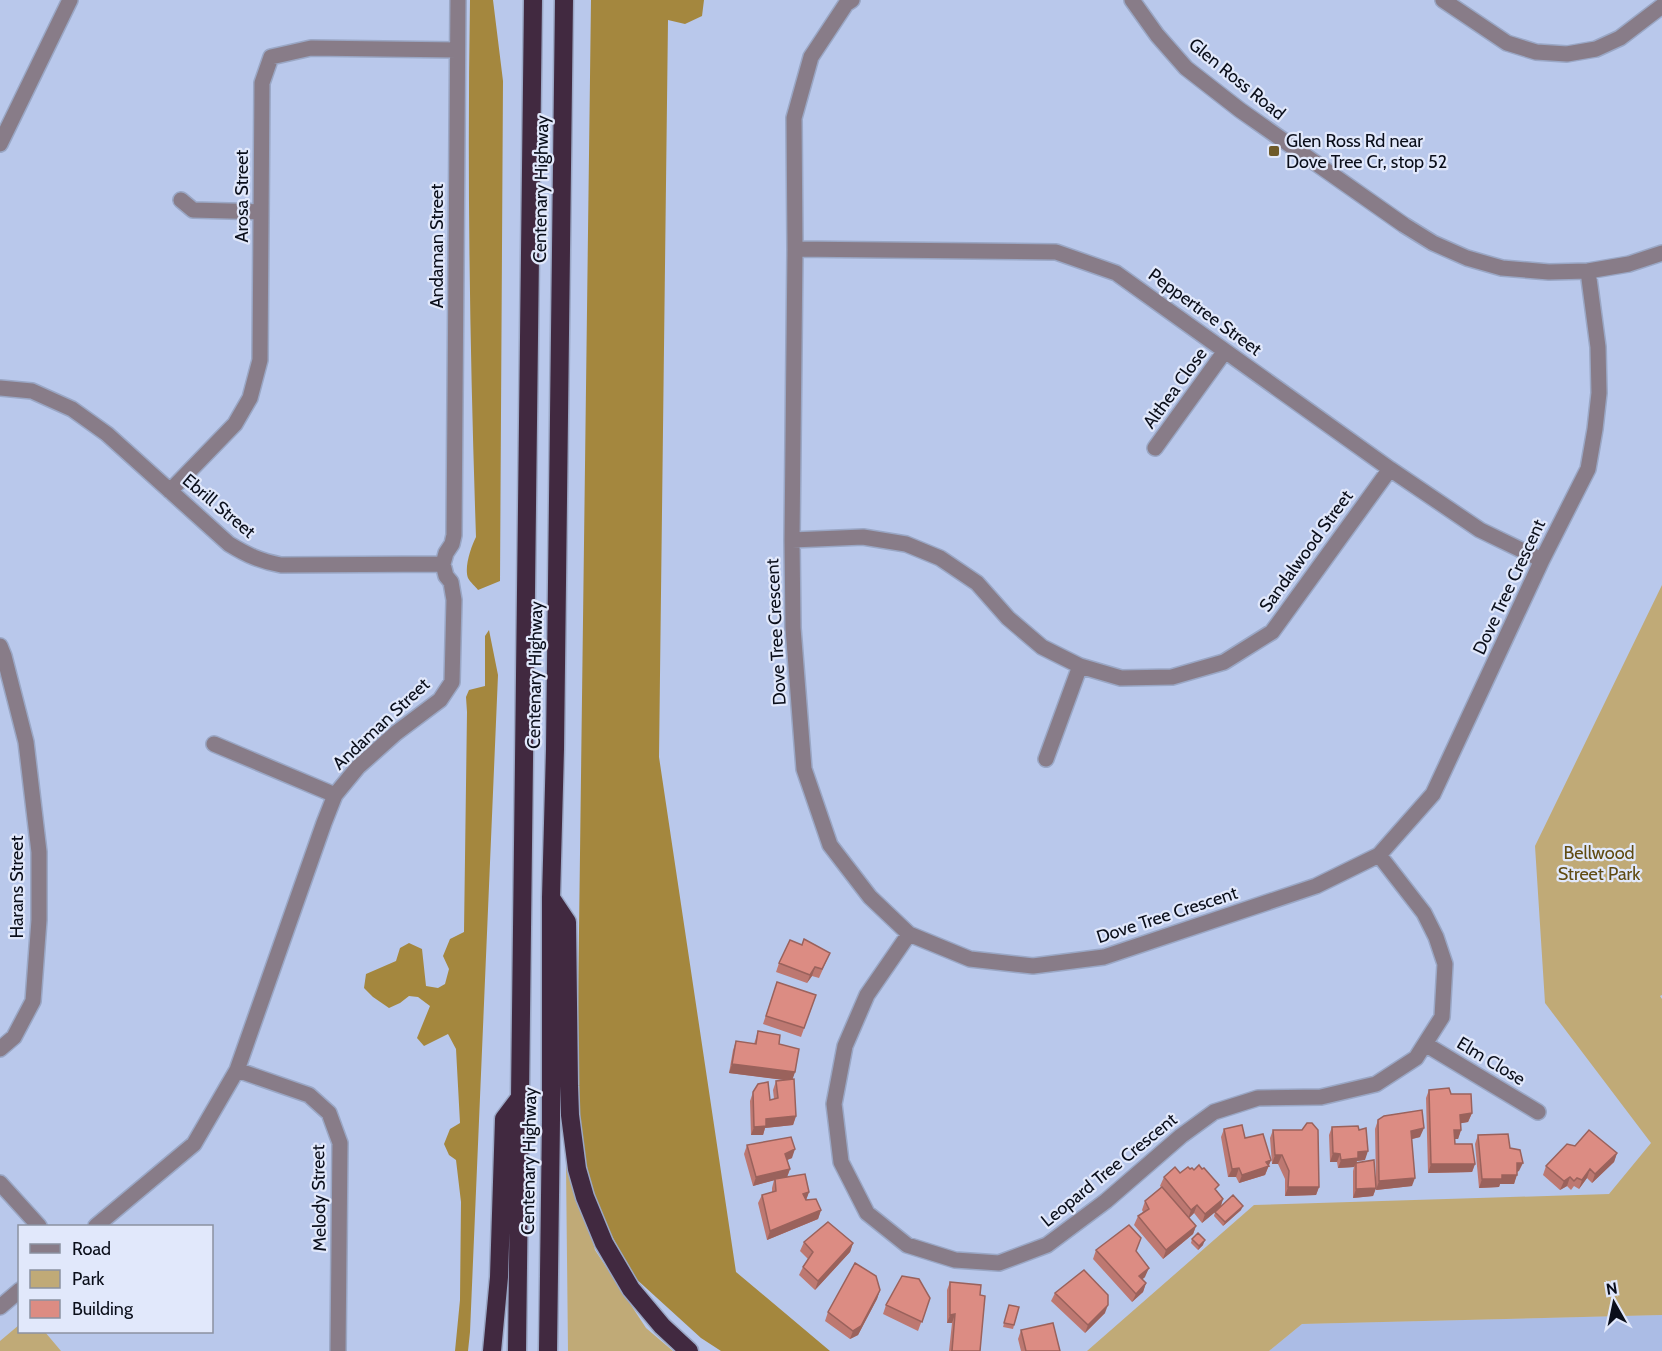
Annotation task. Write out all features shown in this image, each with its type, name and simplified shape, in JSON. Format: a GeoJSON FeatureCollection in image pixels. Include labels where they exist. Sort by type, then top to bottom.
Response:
{"type":"FeatureCollection","features":[{"type":"Feature","properties":{"kind":"highway","name":"Centenary Highway"},"geometry":{"type":"LineString","coordinates":[[517,1351],[533,0]]}},
{"type":"Feature","properties":{"kind":"highway","name":"Centenary Highway"},"geometry":{"type":"LineString","coordinates":[[548,1351],[551,898],[555,748],[564,0]]}},
{"type":"Feature","properties":{"kind":"highway"},"geometry":{"type":"LineString","coordinates":[[551,898],[567,922],[570,1115],[577,1169],[585,1197],[604,1243],[631,1289],[662,1326],[689,1351]]}},
{"type":"Feature","properties":{"kind":"highway"},"geometry":{"type":"LineString","coordinates":[[492,1351],[499,1277],[504,1119],[519,1100]]}},
{"type":"Feature","properties":{"kind":"street"},"geometry":{"type":"LineString","coordinates":[[0,144],[70,0]]}},
{"type":"Feature","properties":{"kind":"street","name":"Andaman Street"},"geometry":{"type":"LineString","coordinates":[[98,1225],[194,1144],[237,1070],[335,795],[358,767],[396,733],[440,700],[452,682],[454,600],[451,582],[446,576],[443,564],[454,535],[458,0]]}},
{"type":"Feature","properties":{"kind":"street","name":"Dove Tree Crescent"},"geometry":{"type":"LineString","coordinates":[[852,0],[846,4],[811,57],[794,118],[793,627],[804,769],[830,845],[870,897],[909,934],[970,959],[1033,966],[1104,957],[1316,886],[1379,855],[1433,794],[1542,560],[1588,469],[1599,393],[1598,347],[1588,271]]}},
{"type":"Feature","properties":{"kind":"street","name":"Glen Ross Road"},"geometry":{"type":"LineString","coordinates":[[1132,0],[1157,35],[1186,68],[1240,110],[1433,243],[1467,258],[1502,268],[1549,272],[1588,271],[1629,264],[1662,252]]}},
{"type":"Feature","properties":{"kind":"street"},"geometry":{"type":"LineString","coordinates":[[1443,0],[1507,42],[1536,52],[1567,54],[1596,49],[1620,38],[1662,6]]}},
{"type":"Feature","properties":{"kind":"street","name":"Arosa Street"},"geometry":{"type":"LineString","coordinates":[[170,491],[235,424],[250,398],[260,360],[262,83],[271,57],[311,48],[457,50]]}},
{"type":"Feature","properties":{"kind":"street"},"geometry":{"type":"LineString","coordinates":[[181,201],[193,210],[261,212]]}},
{"type":"Feature","properties":{"kind":"street","name":"Peppertree Street"},"geometry":{"type":"LineString","coordinates":[[795,249],[1056,252],[1116,273],[1390,469],[1480,530],[1542,560]]}},
{"type":"Feature","properties":{"kind":"street","name":"Althea Close"},"geometry":{"type":"LineString","coordinates":[[1155,448],[1226,351]]}},
{"type":"Feature","properties":{"kind":"street","name":"Ebrill Street"},"geometry":{"type":"LineString","coordinates":[[0,388],[32,391],[72,409],[107,434],[229,544],[263,562],[443,564]]}},
{"type":"Feature","properties":{"kind":"street","name":"Sandalwood Street"},"geometry":{"type":"LineString","coordinates":[[792,540],[863,537],[906,544],[940,558],[977,583],[1008,618],[1042,646],[1080,666],[1121,678],[1172,676],[1224,662],[1272,632],[1390,469]]}},
{"type":"Feature","properties":{"kind":"street","name":"Harans Street"},"geometry":{"type":"LineString","coordinates":[[0,646],[26,741],[39,852],[39,920],[33,1001],[14,1037],[0,1049]]}},
{"type":"Feature","properties":{"kind":"street"},"geometry":{"type":"LineString","coordinates":[[1046,759],[1080,666]]}},
{"type":"Feature","properties":{"kind":"street"},"geometry":{"type":"LineString","coordinates":[[214,744],[335,795]]}},
{"type":"Feature","properties":{"kind":"street","name":"Leopard Tree Crescent"},"geometry":{"type":"LineString","coordinates":[[909,934],[867,994],[844,1046],[834,1104],[841,1162],[867,1212],[907,1245],[955,1260],[999,1263],[1047,1245],[1106,1201],[1181,1136],[1214,1112],[1258,1098],[1321,1097],[1376,1084],[1416,1058],[1442,1017],[1445,964],[1436,937],[1424,913],[1379,855]]}},
{"type":"Feature","properties":{"kind":"street","name":"Elm Close"},"geometry":{"type":"LineString","coordinates":[[1425,1044],[1538,1112]]}},
{"type":"Feature","properties":{"kind":"street","name":"Melody Street"},"geometry":{"type":"LineString","coordinates":[[237,1070],[309,1095],[329,1113],[340,1143],[338,1351]]}},
{"type":"Feature","properties":{"kind":"street"},"geometry":{"type":"LineString","coordinates":[[0,1183],[37,1225]]}},
{"type":"Feature","properties":{"kind":"street"},"geometry":{"type":"LineString","coordinates":[[0,1306],[18,1292]]}},
{"type":"Feature","properties":{"kind":"shaded area"},"geometry":{"type":"Polygon","coordinates":[[[470,0],[493,0],[503,81],[500,581],[478,590],[468,578],[467,573],[470,551],[476,537],[470,268],[470,0]]]}},
{"type":"Feature","properties":{"kind":"shaded area"},"geometry":{"type":"Polygon","coordinates":[[[591,0],[704,0],[702,16],[685,24],[668,20],[659,757],[736,1272],[830,1351],[721,1351],[701,1338],[634,1277],[599,1212],[582,1152],[577,1087],[591,0]]]}},
{"type":"Feature","properties":{"kind":"shaded area"},"geometry":{"type":"Polygon","coordinates":[[[489,630],[498,675],[470,1332],[468,1351],[455,1351],[460,1300],[461,1202],[456,1160],[449,1155],[444,1144],[450,1129],[460,1123],[456,1049],[448,1034],[424,1046],[417,1038],[430,1006],[418,997],[409,996],[389,1008],[364,988],[366,974],[396,961],[400,948],[409,943],[422,949],[426,986],[438,988],[445,984],[449,969],[443,956],[450,939],[464,932],[466,697],[469,690],[485,686],[485,636],[489,630]]]}},
{"type":"Feature","properties":{"kind":"shaded area"},"geometry":{"type":"Polygon","coordinates":[[[1662,1315],[1662,1351],[1269,1351],[1302,1324],[1662,1315]]]}},
{"type":"Feature","properties":{"kind":"green space","name":"Bellwood Street Park"},"geometry":{"type":"Polygon","coordinates":[[[1662,585],[1662,995],[1660,996],[1662,999],[1662,1315],[1302,1324],[1269,1351],[1087,1351],[1254,1205],[1609,1194],[1651,1143],[1545,1003],[1535,846],[1662,585]]]}},
{"type":"Feature","properties":{"kind":"green space"},"geometry":{"type":"Polygon","coordinates":[[[566,1164],[574,1170],[595,1250],[646,1328],[673,1351],[568,1351],[566,1164]]]}},
{"type":"Feature","properties":{"kind":"green space"},"geometry":{"type":"Polygon","coordinates":[[[18,1326],[18,1333],[46,1333],[61,1351],[0,1351],[0,1341],[18,1326]]]}},
{"type":"Feature","properties":{"kind":"building"},"geometry":{"type":"Polygon","coordinates":[[[804,939],[830,953],[822,969],[815,967],[810,975],[779,963],[790,940],[802,945],[804,939]]]}},
{"type":"Feature","properties":{"kind":"building"},"geometry":{"type":"Polygon","coordinates":[[[777,982],[816,995],[804,1028],[766,1016],[777,982]]]}},
{"type":"Feature","properties":{"kind":"building"},"geometry":{"type":"Polygon","coordinates":[[[758,1031],[780,1035],[779,1044],[799,1049],[795,1072],[732,1064],[736,1041],[756,1044],[758,1031]]]}},
{"type":"Feature","properties":{"kind":"building"},"geometry":{"type":"Polygon","coordinates":[[[794,1079],[796,1116],[766,1119],[766,1126],[754,1127],[753,1092],[758,1084],[768,1082],[770,1100],[778,1098],[776,1081],[794,1079]]]}},
{"type":"Feature","properties":{"kind":"building"},"geometry":{"type":"Polygon","coordinates":[[[1449,1088],[1451,1094],[1471,1094],[1472,1113],[1460,1115],[1461,1130],[1454,1130],[1455,1144],[1472,1144],[1475,1164],[1431,1164],[1429,1090],[1449,1088]]]}},
{"type":"Feature","properties":{"kind":"building"},"geometry":{"type":"Polygon","coordinates":[[[1422,1110],[1424,1128],[1411,1131],[1415,1178],[1379,1181],[1378,1120],[1384,1116],[1422,1110]]]}},
{"type":"Feature","properties":{"kind":"building"},"geometry":{"type":"Polygon","coordinates":[[[1307,1123],[1312,1123],[1318,1130],[1319,1187],[1288,1187],[1289,1171],[1282,1155],[1275,1155],[1273,1130],[1302,1130],[1307,1123]]]}},
{"type":"Feature","properties":{"kind":"building"},"geometry":{"type":"Polygon","coordinates":[[[1242,1125],[1245,1138],[1263,1134],[1271,1160],[1266,1162],[1269,1166],[1242,1175],[1239,1168],[1232,1169],[1224,1129],[1242,1125]]]}},
{"type":"Feature","properties":{"kind":"building"},"geometry":{"type":"Polygon","coordinates":[[[1358,1126],[1359,1130],[1366,1128],[1368,1151],[1358,1152],[1358,1158],[1341,1160],[1340,1154],[1333,1153],[1332,1127],[1358,1126]]]}},
{"type":"Feature","properties":{"kind":"building"},"geometry":{"type":"Polygon","coordinates":[[[1589,1130],[1617,1153],[1595,1174],[1590,1169],[1582,1180],[1577,1178],[1574,1181],[1570,1177],[1564,1181],[1546,1166],[1567,1144],[1575,1146],[1589,1130]]]}},
{"type":"Feature","properties":{"kind":"building"},"geometry":{"type":"Polygon","coordinates":[[[1508,1134],[1510,1148],[1520,1150],[1523,1163],[1517,1163],[1517,1175],[1502,1175],[1502,1179],[1482,1179],[1478,1135],[1508,1134]]]}},
{"type":"Feature","properties":{"kind":"building"},"geometry":{"type":"Polygon","coordinates":[[[791,1137],[795,1149],[785,1154],[790,1169],[756,1177],[747,1145],[791,1137]]]}},
{"type":"Feature","properties":{"kind":"building"},"geometry":{"type":"Polygon","coordinates":[[[1374,1160],[1376,1188],[1356,1189],[1356,1163],[1374,1160]]]}},
{"type":"Feature","properties":{"kind":"building"},"geometry":{"type":"Polygon","coordinates":[[[1199,1165],[1219,1185],[1215,1189],[1223,1199],[1205,1214],[1197,1205],[1191,1210],[1164,1177],[1175,1167],[1180,1173],[1188,1167],[1194,1170],[1199,1165]]]}},
{"type":"Feature","properties":{"kind":"building"},"geometry":{"type":"Polygon","coordinates":[[[805,1174],[809,1192],[803,1194],[806,1200],[816,1199],[821,1210],[770,1231],[762,1195],[776,1191],[775,1179],[805,1174]]]}},
{"type":"Feature","properties":{"kind":"building"},"geometry":{"type":"Polygon","coordinates":[[[1162,1187],[1196,1226],[1166,1250],[1138,1216],[1149,1209],[1145,1201],[1162,1187]]]}},
{"type":"Feature","properties":{"kind":"building"},"geometry":{"type":"Polygon","coordinates":[[[1233,1195],[1243,1206],[1225,1222],[1215,1212],[1233,1195]]]}},
{"type":"Feature","properties":{"kind":"building"},"geometry":{"type":"Polygon","coordinates":[[[828,1222],[853,1243],[818,1281],[803,1267],[813,1252],[804,1242],[828,1222]]]}},
{"type":"Feature","properties":{"kind":"building"},"geometry":{"type":"Polygon","coordinates":[[[1129,1225],[1141,1238],[1136,1251],[1149,1268],[1139,1276],[1146,1283],[1136,1294],[1096,1250],[1129,1225]]]}},
{"type":"Feature","properties":{"kind":"building"},"geometry":{"type":"Polygon","coordinates":[[[1198,1233],[1205,1240],[1199,1246],[1192,1239],[1198,1233]]]}},
{"type":"Feature","properties":{"kind":"building"},"geometry":{"type":"Polygon","coordinates":[[[855,1263],[876,1276],[880,1290],[861,1326],[853,1331],[828,1312],[855,1263]]]}},
{"type":"Feature","properties":{"kind":"building"},"geometry":{"type":"Polygon","coordinates":[[[1084,1270],[1108,1295],[1108,1305],[1088,1325],[1055,1293],[1084,1270]]]}},
{"type":"Feature","properties":{"kind":"building"},"geometry":{"type":"Polygon","coordinates":[[[902,1276],[919,1279],[930,1298],[922,1322],[886,1305],[902,1276]]]}},
{"type":"Feature","properties":{"kind":"building"},"geometry":{"type":"Polygon","coordinates":[[[950,1282],[981,1285],[980,1295],[985,1296],[980,1351],[952,1351],[955,1314],[950,1315],[950,1282]]]}},
{"type":"Feature","properties":{"kind":"building"},"geometry":{"type":"Polygon","coordinates":[[[1009,1305],[1019,1307],[1014,1325],[1004,1323],[1009,1305]]]}},
{"type":"Feature","properties":{"kind":"building"},"geometry":{"type":"Polygon","coordinates":[[[1053,1323],[1060,1351],[1026,1351],[1021,1330],[1053,1323]]]}},
{"type":"Feature","properties":{"kind":"place","name":"Glen Ross Rd near Dove Tree Cr, stop 52"},"geometry":{"type":"Point","coordinates":[1274,151]}}]}
